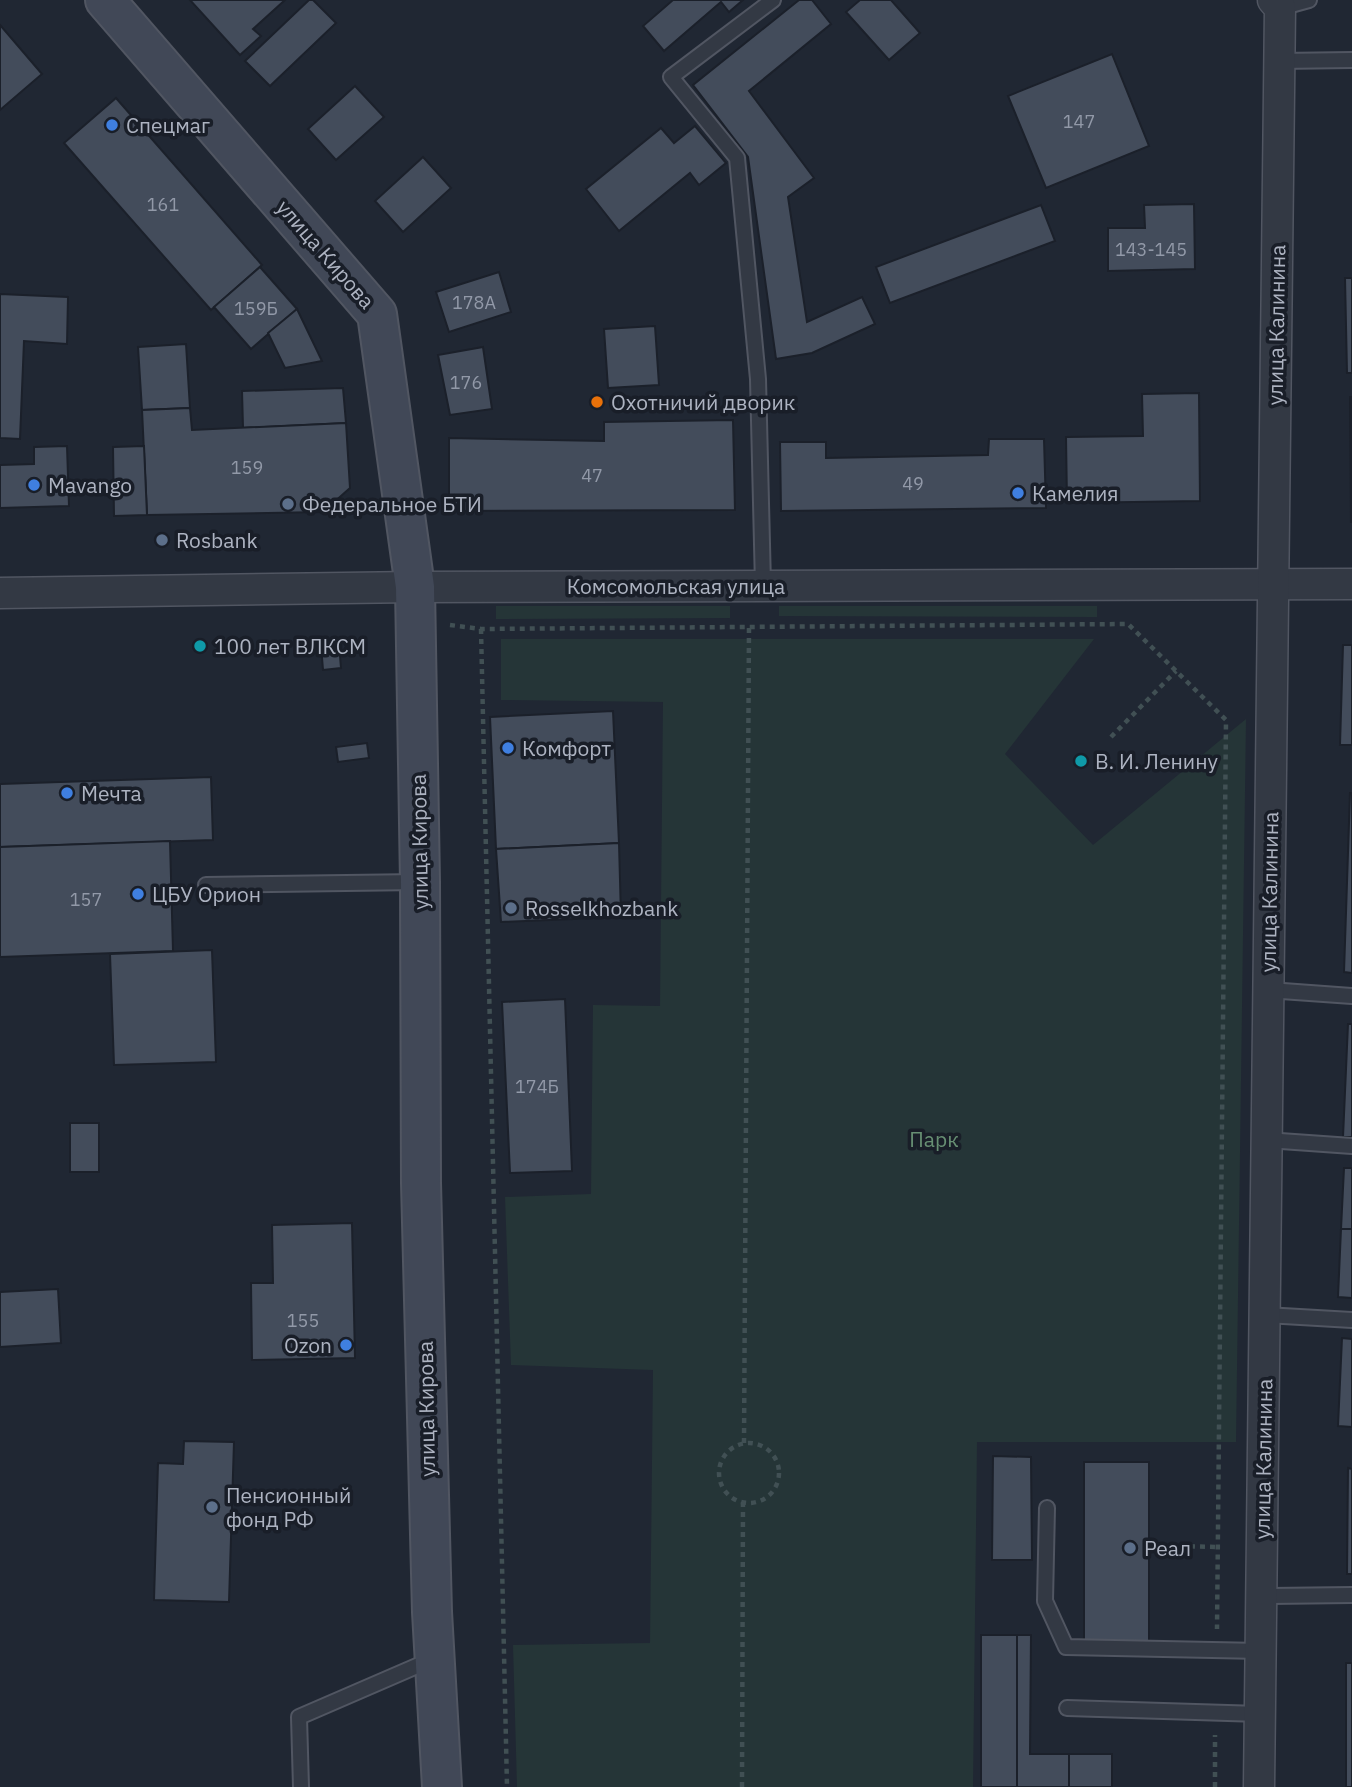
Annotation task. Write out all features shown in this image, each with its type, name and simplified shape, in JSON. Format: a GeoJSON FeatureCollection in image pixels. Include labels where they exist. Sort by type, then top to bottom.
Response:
{"type":"FeatureCollection","features":[{"type":"Feature","properties":{"kind":"street","name":"улица Кирова"},"geometry":{"type":"LineString","coordinates":[[105,0],[377,314],[415,587],[421,1183],[434,1658],[442,1787]]}},
{"type":"Feature","properties":{"kind":"street","name":"улица Калинина"},"geometry":{"type":"LineString","coordinates":[[1259,1787],[1279,61],[1276,4]]}},
{"type":"Feature","properties":{"kind":"street","name":"Комсомольская улица"},"geometry":{"type":"LineString","coordinates":[[0,593],[415,587],[1352,584]]}},
{"type":"Feature","properties":{"kind":"lane"},"geometry":{"type":"LineString","coordinates":[[763,586],[758,379],[737,158],[671,77],[773,0]]}},
{"type":"Feature","properties":{"kind":"lane"},"geometry":{"type":"LineString","coordinates":[[1276,4],[1309,0]]}},
{"type":"Feature","properties":{"kind":"lane"},"geometry":{"type":"LineString","coordinates":[[1279,61],[1352,60]]}},
{"type":"Feature","properties":{"kind":"lane"},"geometry":{"type":"LineString","coordinates":[[206,885],[420,882]]}},
{"type":"Feature","properties":{"kind":"lane"},"geometry":{"type":"LineString","coordinates":[[1268,990],[1352,996]]}},
{"type":"Feature","properties":{"kind":"lane"},"geometry":{"type":"LineString","coordinates":[[1266,1140],[1352,1146]]}},
{"type":"Feature","properties":{"kind":"lane"},"geometry":{"type":"LineString","coordinates":[[1264,1315],[1352,1320]]}},
{"type":"Feature","properties":{"kind":"lane"},"geometry":{"type":"LineString","coordinates":[[1047,1508],[1045,1601],[1066,1647],[1261,1651]]}},
{"type":"Feature","properties":{"kind":"lane"},"geometry":{"type":"LineString","coordinates":[[1261,1596],[1352,1595]]}},
{"type":"Feature","properties":{"kind":"lane"},"geometry":{"type":"LineString","coordinates":[[301,1787],[299,1717],[434,1658]]}},
{"type":"Feature","properties":{"kind":"lane"},"geometry":{"type":"LineString","coordinates":[[1067,1708],[1259,1714]]}},
{"type":"Feature","properties":{"kind":"path"},"geometry":{"type":"LineString","coordinates":[[507,1787],[481,629],[1128,625],[1226,720],[1216,1650]]}},
{"type":"Feature","properties":{"kind":"path"},"geometry":{"type":"LineString","coordinates":[[744,1443],[749,626]]}},
{"type":"Feature","properties":{"kind":"path"},"geometry":{"type":"LineString","coordinates":[[1111,737],[1176,671]]}},
{"type":"Feature","properties":{"kind":"path"},"geometry":{"type":"LineString","coordinates":[[744,1443],[766,1448],[779,1468],[773,1491],[754,1503],[731,1498],[719,1478],[719,1466],[724,1455],[744,1443]]}},
{"type":"Feature","properties":{"kind":"path"},"geometry":{"type":"LineString","coordinates":[[742,1787],[743,1502]]}},
{"type":"Feature","properties":{"kind":"path"},"geometry":{"type":"LineString","coordinates":[[1180,1546],[1217,1547]]}},
{"type":"Feature","properties":{"kind":"path"},"geometry":{"type":"LineString","coordinates":[[1215,1787],[1216,1713]]}},
{"type":"Feature","properties":{"kind":"green space"},"geometry":{"type":"Polygon","coordinates":[[[496,606],[730,606],[730,618],[496,619],[496,606]]]}},
{"type":"Feature","properties":{"kind":"green space"},"geometry":{"type":"Polygon","coordinates":[[[779,606],[1097,606],[1097,617],[779,616],[779,606]]]}},
{"type":"Feature","properties":{"kind":"green space","name":"Парк"},"geometry":{"type":"Polygon","coordinates":[[[501,639],[1094,639],[1005,754],[1093,845],[1246,719],[1236,1442],[977,1442],[973,1787],[517,1787],[513,1645],[650,1643],[653,1370],[511,1365],[505,1197],[591,1194],[593,1005],[660,1006],[663,702],[501,700],[501,639]]]}},
{"type":"Feature","properties":{"kind":"building"},"geometry":{"type":"Polygon","coordinates":[[[190,0],[285,0],[253,29],[261,36],[240,55],[190,0]]]}},
{"type":"Feature","properties":{"kind":"building"},"geometry":{"type":"Polygon","coordinates":[[[309,0],[313,0],[336,23],[270,86],[245,61],[309,0]]]}},
{"type":"Feature","properties":{"kind":"building"},"geometry":{"type":"Polygon","coordinates":[[[673,0],[743,0],[729,12],[721,2],[664,51],[643,26],[673,0]]]}},
{"type":"Feature","properties":{"kind":"building"},"geometry":{"type":"Polygon","coordinates":[[[799,0],[812,0],[831,24],[749,91],[814,178],[788,197],[807,322],[862,297],[875,324],[812,353],[776,359],[748,157],[693,85],[799,0]]]}},
{"type":"Feature","properties":{"kind":"building"},"geometry":{"type":"Polygon","coordinates":[[[860,0],[891,0],[920,33],[889,60],[846,12],[860,0]]]}},
{"type":"Feature","properties":{"kind":"building"},"geometry":{"type":"Polygon","coordinates":[[[0,25],[42,74],[0,110],[0,25]]]}},
{"type":"Feature","properties":{"kind":"building"},"geometry":{"type":"Polygon","coordinates":[[[1112,54],[1149,146],[1046,188],[1008,96],[1112,54]]]}},
{"type":"Feature","properties":{"kind":"building"},"geometry":{"type":"Polygon","coordinates":[[[355,86],[384,117],[336,160],[308,129],[355,86]]]}},
{"type":"Feature","properties":{"kind":"building"},"geometry":{"type":"Polygon","coordinates":[[[116,98],[262,265],[211,310],[64,143],[116,98]]]}},
{"type":"Feature","properties":{"kind":"building"},"geometry":{"type":"Polygon","coordinates":[[[695,126],[726,163],[699,185],[690,173],[619,231],[586,189],[661,128],[674,143],[695,126]]]}},
{"type":"Feature","properties":{"kind":"building"},"geometry":{"type":"Polygon","coordinates":[[[423,157],[451,188],[403,232],[375,201],[423,157]]]}},
{"type":"Feature","properties":{"kind":"building"},"geometry":{"type":"Polygon","coordinates":[[[1194,204],[1195,269],[1108,271],[1108,228],[1145,228],[1144,205],[1194,204]]]}},
{"type":"Feature","properties":{"kind":"building"},"geometry":{"type":"Polygon","coordinates":[[[1041,205],[1055,241],[890,303],[876,267],[1041,205]]]}},
{"type":"Feature","properties":{"kind":"building"},"geometry":{"type":"Polygon","coordinates":[[[260,267],[297,309],[251,349],[214,307],[260,267]]]}},
{"type":"Feature","properties":{"kind":"building"},"geometry":{"type":"Polygon","coordinates":[[[499,272],[511,312],[449,332],[436,292],[499,272]]]}},
{"type":"Feature","properties":{"kind":"building"},"geometry":{"type":"Polygon","coordinates":[[[1345,278],[1352,278],[1352,373],[1347,373],[1345,278]]]}},
{"type":"Feature","properties":{"kind":"building"},"geometry":{"type":"Polygon","coordinates":[[[0,294],[68,297],[67,344],[24,341],[20,439],[0,438],[0,294]]]}},
{"type":"Feature","properties":{"kind":"building"},"geometry":{"type":"Polygon","coordinates":[[[297,309],[322,361],[285,368],[268,333],[297,309]]]}},
{"type":"Feature","properties":{"kind":"building"},"geometry":{"type":"Polygon","coordinates":[[[655,326],[659,385],[608,388],[604,329],[655,326]]]}},
{"type":"Feature","properties":{"kind":"building"},"geometry":{"type":"Polygon","coordinates":[[[186,344],[190,408],[142,410],[138,347],[186,344]]]}},
{"type":"Feature","properties":{"kind":"building"},"geometry":{"type":"Polygon","coordinates":[[[483,347],[492,409],[450,415],[438,355],[483,347]]]}},
{"type":"Feature","properties":{"kind":"building"},"geometry":{"type":"Polygon","coordinates":[[[343,388],[346,423],[243,428],[242,391],[343,388]]]}},
{"type":"Feature","properties":{"kind":"building"},"geometry":{"type":"Polygon","coordinates":[[[1199,393],[1200,501],[1067,503],[1066,437],[1143,436],[1142,394],[1199,393]]]}},
{"type":"Feature","properties":{"kind":"building"},"geometry":{"type":"Polygon","coordinates":[[[1352,397],[1352,522],[1351,522],[1352,397]]]}},
{"type":"Feature","properties":{"kind":"building"},"geometry":{"type":"Polygon","coordinates":[[[190,408],[192,430],[346,423],[350,488],[323,512],[147,515],[142,410],[190,408]]]}},
{"type":"Feature","properties":{"kind":"building"},"geometry":{"type":"Polygon","coordinates":[[[733,420],[735,510],[449,511],[449,438],[604,441],[604,422],[733,420]]]}},
{"type":"Feature","properties":{"kind":"building"},"geometry":{"type":"Polygon","coordinates":[[[989,439],[1044,439],[1046,508],[781,511],[780,442],[826,442],[826,458],[988,455],[989,439]]]}},
{"type":"Feature","properties":{"kind":"building","name":"Mavango"},"geometry":{"type":"Polygon","coordinates":[[[67,446],[69,506],[0,508],[0,465],[34,464],[34,447],[67,446]]]}},
{"type":"Feature","properties":{"kind":"building"},"geometry":{"type":"Polygon","coordinates":[[[144,446],[147,515],[114,516],[113,447],[144,446]]]}},
{"type":"Feature","properties":{"kind":"building"},"geometry":{"type":"Polygon","coordinates":[[[339,644],[341,668],[323,670],[321,645],[339,644]]]}},
{"type":"Feature","properties":{"kind":"building"},"geometry":{"type":"Polygon","coordinates":[[[1343,645],[1352,645],[1352,745],[1340,745],[1343,645]]]}},
{"type":"Feature","properties":{"kind":"building"},"geometry":{"type":"Polygon","coordinates":[[[613,711],[619,843],[496,849],[490,717],[613,711]]]}},
{"type":"Feature","properties":{"kind":"building"},"geometry":{"type":"Polygon","coordinates":[[[367,743],[369,758],[338,762],[336,747],[367,743]]]}},
{"type":"Feature","properties":{"kind":"building"},"geometry":{"type":"Polygon","coordinates":[[[211,777],[213,840],[0,847],[0,784],[211,777]]]}},
{"type":"Feature","properties":{"kind":"building"},"geometry":{"type":"Polygon","coordinates":[[[1352,793],[1352,973],[1344,972],[1352,793]]]}},
{"type":"Feature","properties":{"kind":"building"},"geometry":{"type":"Polygon","coordinates":[[[170,841],[173,951],[0,957],[0,847],[170,841]]]}},
{"type":"Feature","properties":{"kind":"building"},"geometry":{"type":"Polygon","coordinates":[[[619,843],[621,917],[501,922],[496,849],[619,843]]]}},
{"type":"Feature","properties":{"kind":"building"},"geometry":{"type":"Polygon","coordinates":[[[212,950],[216,1062],[114,1065],[110,954],[212,950]]]}},
{"type":"Feature","properties":{"kind":"building"},"geometry":{"type":"Polygon","coordinates":[[[565,999],[572,1171],[510,1173],[502,1002],[565,999]]]}},
{"type":"Feature","properties":{"kind":"building"},"geometry":{"type":"Polygon","coordinates":[[[1348,1024],[1352,1024],[1352,1137],[1343,1137],[1348,1024]]]}},
{"type":"Feature","properties":{"kind":"building"},"geometry":{"type":"Polygon","coordinates":[[[70,1123],[99,1123],[99,1172],[70,1172],[70,1123]]]}},
{"type":"Feature","properties":{"kind":"building"},"geometry":{"type":"Polygon","coordinates":[[[1344,1168],[1352,1168],[1352,1229],[1341,1229],[1344,1168]]]}},
{"type":"Feature","properties":{"kind":"building"},"geometry":{"type":"Polygon","coordinates":[[[352,1223],[355,1358],[252,1360],[251,1283],[273,1283],[272,1225],[352,1223]]]}},
{"type":"Feature","properties":{"kind":"building"},"geometry":{"type":"Polygon","coordinates":[[[1341,1229],[1352,1229],[1352,1298],[1338,1297],[1341,1229]]]}},
{"type":"Feature","properties":{"kind":"building"},"geometry":{"type":"Polygon","coordinates":[[[58,1289],[61,1343],[0,1347],[0,1292],[58,1289]]]}},
{"type":"Feature","properties":{"kind":"building"},"geometry":{"type":"Polygon","coordinates":[[[1342,1338],[1352,1339],[1352,1427],[1338,1426],[1342,1338]]]}},
{"type":"Feature","properties":{"kind":"building"},"geometry":{"type":"Polygon","coordinates":[[[184,1441],[234,1442],[229,1602],[154,1600],[158,1463],[183,1464],[184,1441]]]}},
{"type":"Feature","properties":{"kind":"building"},"geometry":{"type":"Polygon","coordinates":[[[993,1456],[1031,1457],[1032,1560],[992,1560],[993,1456]]]}},
{"type":"Feature","properties":{"kind":"building"},"geometry":{"type":"Polygon","coordinates":[[[1084,1462],[1149,1462],[1149,1642],[1084,1641],[1084,1462]]]}},
{"type":"Feature","properties":{"kind":"building"},"geometry":{"type":"Polygon","coordinates":[[[1348,1468],[1352,1469],[1352,1574],[1347,1574],[1348,1468]]]}},
{"type":"Feature","properties":{"kind":"building"},"geometry":{"type":"Polygon","coordinates":[[[981,1635],[1017,1635],[1017,1787],[981,1787],[981,1635]]]}},
{"type":"Feature","properties":{"kind":"building"},"geometry":{"type":"Polygon","coordinates":[[[1017,1635],[1031,1635],[1030,1754],[1069,1754],[1069,1787],[1017,1787],[1017,1635]]]}},
{"type":"Feature","properties":{"kind":"building"},"geometry":{"type":"Polygon","coordinates":[[[1346,1663],[1352,1663],[1352,1787],[1346,1787],[1346,1663]]]}},
{"type":"Feature","properties":{"kind":"building"},"geometry":{"type":"Polygon","coordinates":[[[1069,1754],[1112,1754],[1112,1787],[1069,1787],[1069,1754]]]}},
{"type":"Feature","properties":{"kind":"place","name":"Спецмаг"},"geometry":{"type":"Point","coordinates":[112,125]}},
{"type":"Feature","properties":{"kind":"place","name":"Охотничий дворик"},"geometry":{"type":"Point","coordinates":[597,402]}},
{"type":"Feature","properties":{"kind":"place","name":"Mavango"},"geometry":{"type":"Point","coordinates":[34,485]}},
{"type":"Feature","properties":{"kind":"place","name":"Камелия"},"geometry":{"type":"Point","coordinates":[1018,493]}},
{"type":"Feature","properties":{"kind":"place","name":"Федеральное БТИ"},"geometry":{"type":"Point","coordinates":[288,504]}},
{"type":"Feature","properties":{"kind":"place","name":"Rosbank"},"geometry":{"type":"Point","coordinates":[162,540]}},
{"type":"Feature","properties":{"kind":"place","name":"100 лет ВЛКСМ"},"geometry":{"type":"Point","coordinates":[200,646]}},
{"type":"Feature","properties":{"kind":"place","name":"Комфорт"},"geometry":{"type":"Point","coordinates":[508,748]}},
{"type":"Feature","properties":{"kind":"place","name":"В. И. Ленину"},"geometry":{"type":"Point","coordinates":[1081,761]}},
{"type":"Feature","properties":{"kind":"place","name":"Мечта"},"geometry":{"type":"Point","coordinates":[67,793]}},
{"type":"Feature","properties":{"kind":"place","name":"ЦБУ Орион"},"geometry":{"type":"Point","coordinates":[138,894]}},
{"type":"Feature","properties":{"kind":"place","name":"Rosselkhozbank"},"geometry":{"type":"Point","coordinates":[511,908]}},
{"type":"Feature","properties":{"kind":"place","name":"Ozon"},"geometry":{"type":"Point","coordinates":[346,1345]}},
{"type":"Feature","properties":{"kind":"place","name":"Пенсионный фонд РФ"},"geometry":{"type":"Point","coordinates":[212,1507]}},
{"type":"Feature","properties":{"kind":"place","name":"Реал"},"geometry":{"type":"Point","coordinates":[1130,1548]}}]}
